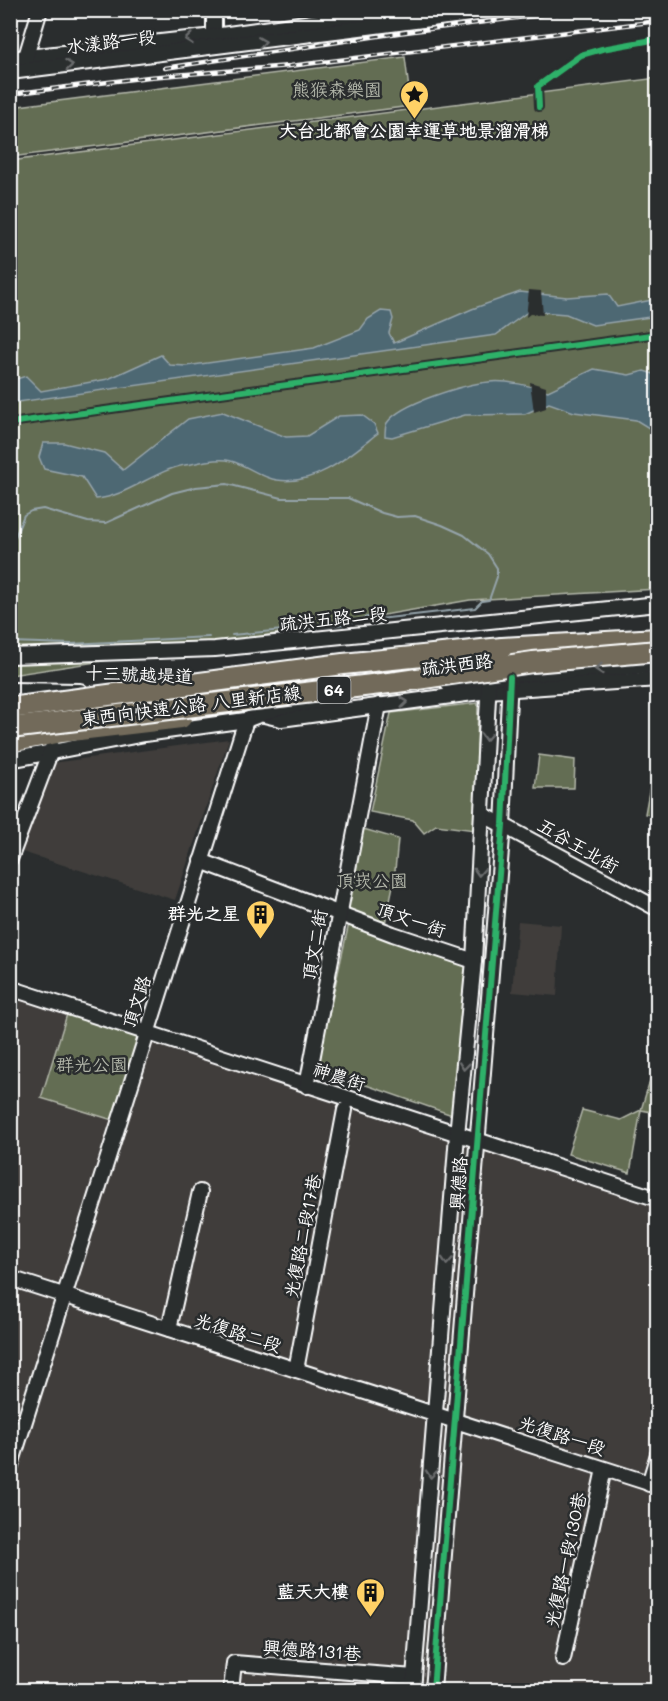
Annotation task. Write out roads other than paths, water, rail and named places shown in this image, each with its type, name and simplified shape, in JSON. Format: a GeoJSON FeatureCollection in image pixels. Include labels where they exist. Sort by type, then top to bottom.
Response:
{"type":"FeatureCollection","features":[{"type":"Feature","properties":{"kind":"highway","name":"東西向快速公路 八里新店線"},"geometry":{"type":"LineString","coordinates":[[10,716],[657,639]]}},
{"type":"Feature","properties":{"kind":"highway"},"geometry":{"type":"LineString","coordinates":[[10,708],[403,657],[502,648],[634,642]]}},
{"type":"Feature","properties":{"kind":"highway","name":"東西向快速公路 八里新店線"},"geometry":{"type":"LineString","coordinates":[[10,728],[318,691],[533,662],[657,651]]}},
{"type":"Feature","properties":{"kind":"highway"},"geometry":{"type":"LineString","coordinates":[[10,743],[62,732],[181,718],[318,691]]}},
{"type":"Feature","properties":{"kind":"street"},"geometry":{"type":"LineString","coordinates":[[20,66],[40,10]]}},
{"type":"Feature","properties":{"kind":"street"},"geometry":{"type":"LineString","coordinates":[[214,10],[214,36]]}},
{"type":"Feature","properties":{"kind":"street","name":"水漾路一段"},"geometry":{"type":"LineString","coordinates":[[20,66],[368,12],[414,10]]}},
{"type":"Feature","properties":{"kind":"street","name":"水漾路一段"},"geometry":{"type":"LineString","coordinates":[[10,59],[20,66],[365,28],[502,10]]}},
{"type":"Feature","properties":{"kind":"street"},"geometry":{"type":"LineString","coordinates":[[365,28],[368,12]]}},
{"type":"Feature","properties":{"kind":"street","name":"疏洪五路二段"},"geometry":{"type":"LineString","coordinates":[[10,656],[215,649],[657,604]]}},
{"type":"Feature","properties":{"kind":"street","name":"疏洪西路"},"geometry":{"type":"LineString","coordinates":[[10,760],[145,734],[246,720],[280,707],[657,665]]}},
{"type":"Feature","properties":{"kind":"street","name":"疏洪西路"},"geometry":{"type":"LineString","coordinates":[[509,683],[657,679]]}},
{"type":"Feature","properties":{"kind":"street","name":"興德路"},"geometry":{"type":"LineString","coordinates":[[433,1690],[503,825],[509,683]]}},
{"type":"Feature","properties":{"kind":"street","name":"疏洪西路"},"geometry":{"type":"LineString","coordinates":[[263,715],[281,718],[379,705],[488,685]]}},
{"type":"Feature","properties":{"kind":"street","name":"興德路"},"geometry":{"type":"LineString","coordinates":[[414,1684],[457,1135],[474,961],[488,685]]}},
{"type":"Feature","properties":{"kind":"street","name":"十三號越堤道"},"geometry":{"type":"LineString","coordinates":[[10,690],[221,695],[263,715]]}},
{"type":"Feature","properties":{"kind":"street","name":"頂文二街"},"geometry":{"type":"LineString","coordinates":[[307,1086],[379,705]]}},
{"type":"Feature","properties":{"kind":"street","name":"頂文路"},"geometry":{"type":"LineString","coordinates":[[10,1468],[246,720]]}},
{"type":"Feature","properties":{"kind":"street","name":"疏洪西路"},"geometry":{"type":"LineString","coordinates":[[10,743],[145,734]]}},
{"type":"Feature","properties":{"kind":"street"},"geometry":{"type":"LineString","coordinates":[[10,859],[55,740]]}},
{"type":"Feature","properties":{"kind":"street","name":"五谷王北街"},"geometry":{"type":"LineString","coordinates":[[482,814],[657,909]]}},
{"type":"Feature","properties":{"kind":"street","name":"頂文一街"},"geometry":{"type":"LineString","coordinates":[[201,861],[474,961]]}},
{"type":"Feature","properties":{"kind":"street","name":"神農街"},"geometry":{"type":"LineString","coordinates":[[10,988],[657,1199]]}},
{"type":"Feature","properties":{"kind":"street","name":"光復路二段17巷"},"geometry":{"type":"LineString","coordinates":[[296,1370],[345,1110]]}},
{"type":"Feature","properties":{"kind":"street"},"geometry":{"type":"LineString","coordinates":[[169,1329],[200,1192]]}},
{"type":"Feature","properties":{"kind":"street","name":"光復路二段"},"geometry":{"type":"LineString","coordinates":[[10,1278],[456,1420]]}},
{"type":"Feature","properties":{"kind":"street","name":"光復路一段"},"geometry":{"type":"LineString","coordinates":[[456,1420],[653,1485]]}},
{"type":"Feature","properties":{"kind":"street"},"geometry":{"type":"LineString","coordinates":[[653,1485],[657,1454]]}},
{"type":"Feature","properties":{"kind":"street","name":"光復路一段130巷"},"geometry":{"type":"LineString","coordinates":[[563,1659],[604,1469]]}},
{"type":"Feature","properties":{"kind":"street","name":"興德路131巷"},"geometry":{"type":"LineString","coordinates":[[231,1690],[234,1663],[414,1684]]}},
{"type":"Feature","properties":{"kind":"water"},"geometry":{"type":"Polygon","coordinates":[[[520,292],[567,297],[608,294],[617,307],[657,299],[657,316],[593,325],[566,314],[529,311],[496,335],[11,403],[10,381],[26,376],[41,391],[108,379],[161,355],[170,365],[186,366],[314,348],[360,330],[368,319],[381,311],[391,312],[393,319],[389,333],[394,343],[472,309],[520,292]]]}},
{"type":"Feature","properties":{"kind":"water"},"geometry":{"type":"Polygon","coordinates":[[[594,369],[629,375],[644,371],[657,375],[657,433],[636,420],[574,412],[549,403],[525,414],[465,415],[392,437],[385,436],[386,424],[394,416],[405,408],[434,396],[496,382],[519,384],[548,391],[594,369]]]}},
{"type":"Feature","properties":{"kind":"water"},"geometry":{"type":"Polygon","coordinates":[[[223,412],[286,437],[307,436],[339,416],[362,415],[374,424],[378,433],[332,467],[305,478],[291,481],[277,480],[265,477],[237,463],[215,460],[173,468],[119,493],[96,499],[82,477],[44,469],[39,457],[43,443],[64,443],[104,453],[123,470],[188,419],[223,412]]]}},
{"type":"Feature","properties":{"kind":"waterway"},"geometry":{"type":"LineString","coordinates":[[10,549],[24,515],[31,511],[43,509],[88,522],[106,523],[172,493],[196,487],[227,484],[282,498],[348,498],[382,513],[397,517],[415,516],[464,535],[488,554],[497,568],[497,577],[489,600],[482,601],[475,608],[379,619],[367,617],[345,624],[232,635]]}},
{"type":"Feature","properties":{"kind":"waterway"},"geometry":{"type":"LineString","coordinates":[[10,642],[71,644],[209,637]]}},
{"type":"Feature","properties":{"kind":"railway"},"geometry":{"type":"LineString","coordinates":[[165,68],[398,33],[581,10]]}},
{"type":"Feature","properties":{"kind":"railway"},"geometry":{"type":"LineString","coordinates":[[10,94],[149,77],[290,66],[658,21]]}},
{"type":"Feature","properties":{"kind":"place","name":"大台北都會公園幸運草地景溜滑梯"},"geometry":{"type":"Point","coordinates":[414,120]}},
{"type":"Feature","properties":{"kind":"place","name":"群光之星"},"geometry":{"type":"Point","coordinates":[261,940]}},
{"type":"Feature","properties":{"kind":"place","name":"藍天大樓"},"geometry":{"type":"Point","coordinates":[370,1618]}},
{"type":"Feature","properties":{"kind":"park label","name":"熊猴森樂園"},"geometry":{"type":"Point","coordinates":[337,90]}},
{"type":"Feature","properties":{"kind":"park label","name":"頂崁公園"},"geometry":{"type":"Point","coordinates":[372,881]}},
{"type":"Feature","properties":{"kind":"park label","name":"群光公園"},"geometry":{"type":"Point","coordinates":[92,1065]}}]}
